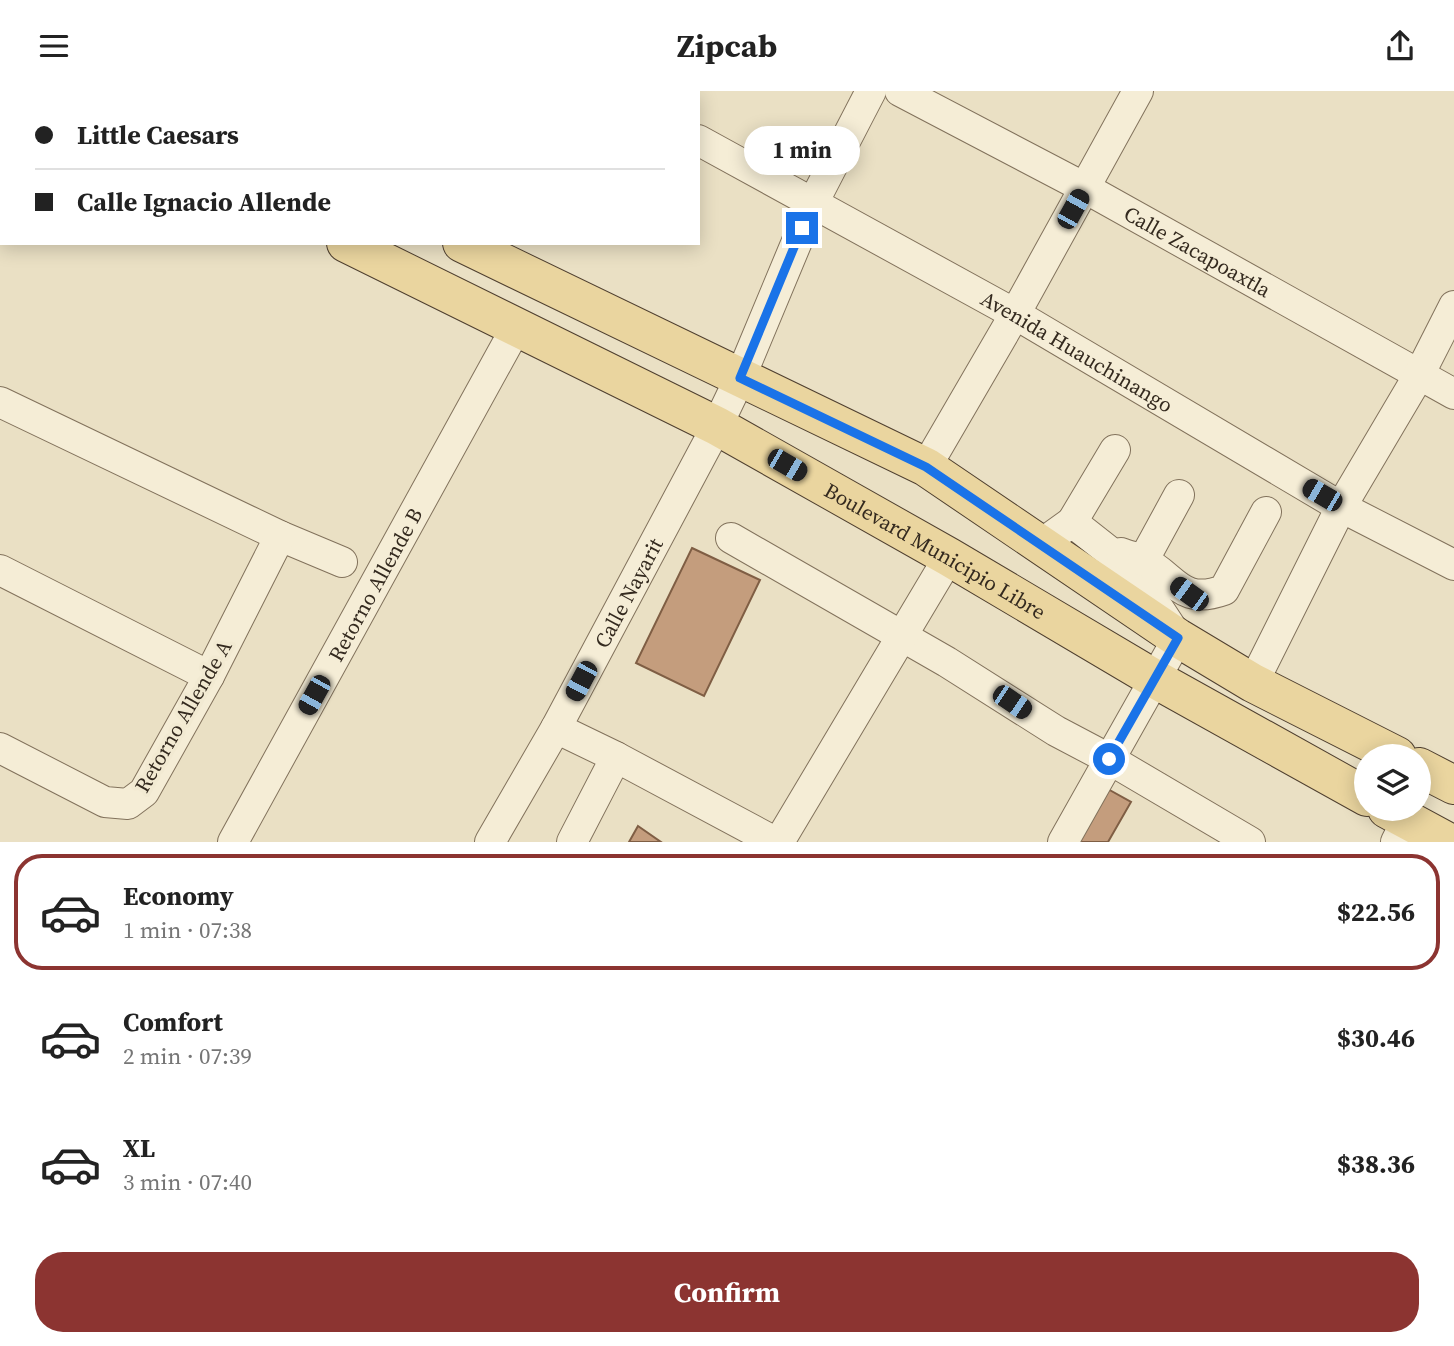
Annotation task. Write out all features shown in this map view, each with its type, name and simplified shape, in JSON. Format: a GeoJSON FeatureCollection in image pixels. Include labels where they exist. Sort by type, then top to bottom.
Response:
{"type":"FeatureCollection","features":[{"type":"Feature","properties":{"kind":"main road","name":"Boulevard Municipio Libre"},"geometry":{"type":"LineString","coordinates":[[350,245],[717,426],[949,557],[1155,679],[1354,790]]}},
{"type":"Feature","properties":{"kind":"main road"},"geometry":{"type":"LineString","coordinates":[[466,245],[926,467],[1178,638],[1253,683],[1372,744]]}},
{"type":"Feature","properties":{"kind":"main road"},"geometry":{"type":"LineString","coordinates":[[1431,773],[1454,785]]}},
{"type":"Feature","properties":{"kind":"main road"},"geometry":{"type":"LineString","coordinates":[[1397,823],[1448,842]]}},
{"type":"Feature","properties":{"kind":"street","name":"Calle Nayarit"},"geometry":{"type":"LineString","coordinates":[[490,842],[556,728],[717,426],[740,378],[813,203],[871,91]]}},
{"type":"Feature","properties":{"kind":"street","name":"Calle Zacapoaxtla"},"geometry":{"type":"LineString","coordinates":[[900,91],[1085,188],[1454,394]]}},
{"type":"Feature","properties":{"kind":"street"},"geometry":{"type":"LineString","coordinates":[[926,467],[1015,314],[1138,91]]}},
{"type":"Feature","properties":{"kind":"street","name":"Avenida Huauchinango"},"geometry":{"type":"LineString","coordinates":[[700,141],[1015,314],[1341,506],[1454,565]]}},
{"type":"Feature","properties":{"kind":"street"},"geometry":{"type":"LineString","coordinates":[[1253,683],[1341,506],[1419,375],[1454,306]]}},
{"type":"Feature","properties":{"kind":"street","name":"Retorno Allende B"},"geometry":{"type":"LineString","coordinates":[[233,842],[516,328]]}},
{"type":"Feature","properties":{"kind":"street"},"geometry":{"type":"LineString","coordinates":[[0,402],[342,562]]}},
{"type":"Feature","properties":{"kind":"street"},"geometry":{"type":"LineString","coordinates":[[1040,544],[1072,522],[1115,450]]}},
{"type":"Feature","properties":{"kind":"street"},"geometry":{"type":"LineString","coordinates":[[1143,561],[1179,495]]}},
{"type":"Feature","properties":{"kind":"street"},"geometry":{"type":"LineString","coordinates":[[1104,547],[1143,561],[1189,594],[1208,596],[1224,590],[1266,512]]}},
{"type":"Feature","properties":{"kind":"street"},"geometry":{"type":"LineString","coordinates":[[1063,842],[1178,638],[1124,563],[1072,522]]}},
{"type":"Feature","properties":{"kind":"street","name":"Retorno Allende A"},"geometry":{"type":"LineString","coordinates":[[0,748],[105,802],[128,804],[144,792],[209,677],[280,535]]}},
{"type":"Feature","properties":{"kind":"street"},"geometry":{"type":"LineString","coordinates":[[731,538],[958,669],[1056,731],[1250,842]]}},
{"type":"Feature","properties":{"kind":"street"},"geometry":{"type":"LineString","coordinates":[[556,728],[777,842],[949,557]]}},
{"type":"Feature","properties":{"kind":"street"},"geometry":{"type":"LineString","coordinates":[[0,570],[209,677]]}},
{"type":"Feature","properties":{"kind":"street"},"geometry":{"type":"LineString","coordinates":[[572,842],[616,757]]}},
{"type":"Feature","properties":{"kind":"building"},"geometry":{"type":"Polygon","coordinates":[[[692,548],[760,580],[704,696],[636,663],[692,548]]]}},
{"type":"Feature","properties":{"kind":"building"},"geometry":{"type":"Polygon","coordinates":[[[1106,788],[1131,802],[1108,842],[1077,842],[1106,788]]]}},
{"type":"Feature","properties":{"kind":"building"},"geometry":{"type":"Polygon","coordinates":[[[638,826],[661,842],[629,842],[638,826]]]}},
{"type":"Feature","properties":{"kind":"route"},"geometry":{"type":"LineString","coordinates":[[802,228],[740,378],[926,467],[1178,638],[1109,759]]}}]}
